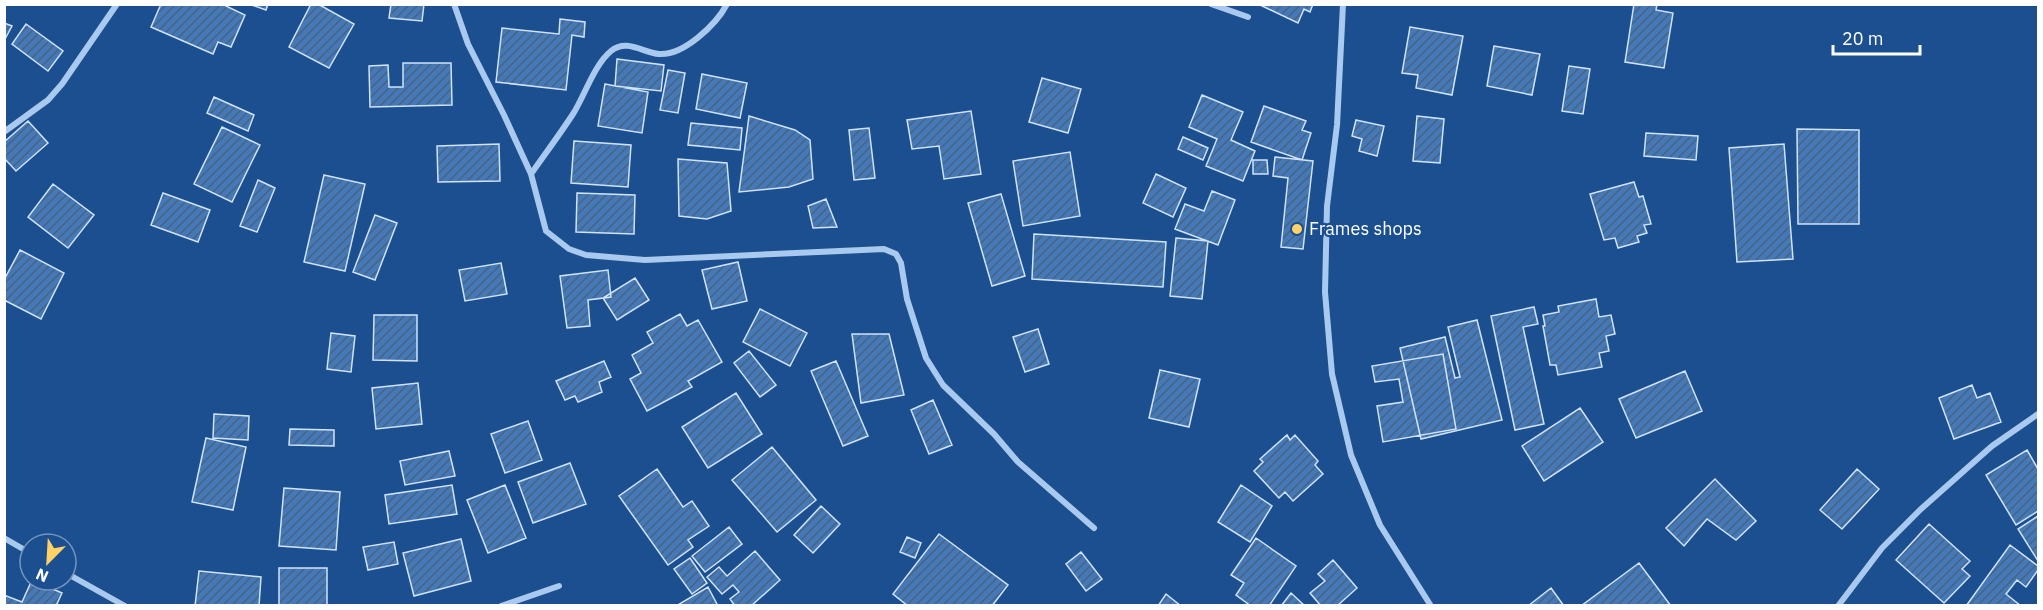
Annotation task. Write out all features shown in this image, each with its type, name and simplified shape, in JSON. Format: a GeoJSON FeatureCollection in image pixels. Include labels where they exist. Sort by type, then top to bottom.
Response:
{"type":"FeatureCollection","features":[{"type":"Feature","properties":{"kind":"street"},"geometry":{"type":"LineString","coordinates":[[4,132],[48,100],[62,84],[117,4]]}},
{"type":"Feature","properties":{"kind":"street"},"geometry":{"type":"LineString","coordinates":[[454,4],[468,44],[531,174],[546,231],[569,249],[586,255],[645,260],[884,249],[896,254],[901,263],[907,298],[926,358],[943,385],[994,434],[1018,462],[1094,528]]}},
{"type":"Feature","properties":{"kind":"street"},"geometry":{"type":"LineString","coordinates":[[531,174],[573,113],[594,74],[609,53],[620,46],[631,46],[657,54],[675,53],[710,27],[727,4]]}},
{"type":"Feature","properties":{"kind":"street"},"geometry":{"type":"LineString","coordinates":[[1211,4],[1248,17]]}},
{"type":"Feature","properties":{"kind":"street"},"geometry":{"type":"LineString","coordinates":[[1343,4],[1337,125],[1327,206],[1325,292],[1332,374],[1351,455],[1380,525],[1431,606]]}},
{"type":"Feature","properties":{"kind":"street"},"geometry":{"type":"LineString","coordinates":[[1838,606],[1882,549],[1921,509],[1992,446],[2038,414]]}},
{"type":"Feature","properties":{"kind":"street"},"geometry":{"type":"LineString","coordinates":[[4,538],[18,547]]}},
{"type":"Feature","properties":{"kind":"street"},"geometry":{"type":"LineString","coordinates":[[78,580],[125,606]]}},
{"type":"Feature","properties":{"kind":"street"},"geometry":{"type":"LineString","coordinates":[[501,606],[559,586]]}},
{"type":"Feature","properties":{"kind":"building"},"geometry":{"type":"Polygon","coordinates":[[[161,4],[226,4],[245,15],[231,47],[218,42],[213,54],[151,27],[161,4]]]}},
{"type":"Feature","properties":{"kind":"building"},"geometry":{"type":"Polygon","coordinates":[[[249,4],[268,4],[266,10],[249,4]]]}},
{"type":"Feature","properties":{"kind":"building"},"geometry":{"type":"Polygon","coordinates":[[[311,4],[318,4],[354,24],[329,68],[289,47],[311,4]]]}},
{"type":"Feature","properties":{"kind":"building"},"geometry":{"type":"Polygon","coordinates":[[[391,4],[424,4],[422,21],[389,18],[391,4]]]}},
{"type":"Feature","properties":{"kind":"building"},"geometry":{"type":"Polygon","coordinates":[[[1258,4],[1313,4],[1310,12],[1304,9],[1298,23],[1258,4]]]}},
{"type":"Feature","properties":{"kind":"building"},"geometry":{"type":"Polygon","coordinates":[[[1634,4],[1657,4],[1656,10],[1673,13],[1664,68],[1625,62],[1634,4]]]}},
{"type":"Feature","properties":{"kind":"building"},"geometry":{"type":"Polygon","coordinates":[[[560,19],[585,22],[584,37],[572,35],[566,90],[496,82],[502,28],[559,34],[560,19]]]}},
{"type":"Feature","properties":{"kind":"building"},"geometry":{"type":"Polygon","coordinates":[[[4,23],[12,26],[4,41],[4,23]]]}},
{"type":"Feature","properties":{"kind":"building"},"geometry":{"type":"Polygon","coordinates":[[[26,24],[63,51],[48,71],[12,44],[26,24]]]}},
{"type":"Feature","properties":{"kind":"building"},"geometry":{"type":"Polygon","coordinates":[[[1410,27],[1463,36],[1452,95],[1416,88],[1418,75],[1402,73],[1410,27]]]}},
{"type":"Feature","properties":{"kind":"building"},"geometry":{"type":"Polygon","coordinates":[[[1494,46],[1540,54],[1532,95],[1487,86],[1494,46]]]}},
{"type":"Feature","properties":{"kind":"building"},"geometry":{"type":"Polygon","coordinates":[[[617,59],[664,65],[661,91],[615,86],[617,59]]]}},
{"type":"Feature","properties":{"kind":"building"},"geometry":{"type":"Polygon","coordinates":[[[403,63],[451,63],[452,105],[370,107],[369,66],[388,65],[389,87],[403,87],[403,63]]]}},
{"type":"Feature","properties":{"kind":"building"},"geometry":{"type":"Polygon","coordinates":[[[1569,66],[1590,69],[1583,114],[1562,111],[1569,66]]]}},
{"type":"Feature","properties":{"kind":"building"},"geometry":{"type":"Polygon","coordinates":[[[668,70],[685,73],[678,113],[660,110],[668,70]]]}},
{"type":"Feature","properties":{"kind":"building"},"geometry":{"type":"Polygon","coordinates":[[[702,74],[747,83],[740,118],[696,109],[702,74]]]}},
{"type":"Feature","properties":{"kind":"building"},"geometry":{"type":"Polygon","coordinates":[[[1042,78],[1081,89],[1068,133],[1029,122],[1042,78]]]}},
{"type":"Feature","properties":{"kind":"building"},"geometry":{"type":"Polygon","coordinates":[[[605,84],[648,92],[642,133],[598,126],[605,84]]]}},
{"type":"Feature","properties":{"kind":"building"},"geometry":{"type":"Polygon","coordinates":[[[1202,95],[1243,112],[1231,140],[1255,151],[1243,181],[1206,166],[1217,139],[1189,127],[1202,95]]]}},
{"type":"Feature","properties":{"kind":"building"},"geometry":{"type":"Polygon","coordinates":[[[214,97],[254,115],[248,131],[207,113],[214,97]]]}},
{"type":"Feature","properties":{"kind":"building"},"geometry":{"type":"Polygon","coordinates":[[[1264,106],[1306,121],[1302,130],[1311,133],[1302,160],[1251,142],[1264,106]]]}},
{"type":"Feature","properties":{"kind":"building"},"geometry":{"type":"Polygon","coordinates":[[[971,111],[981,174],[944,179],[939,146],[912,149],[907,120],[971,111]]]}},
{"type":"Feature","properties":{"kind":"building"},"geometry":{"type":"Polygon","coordinates":[[[749,116],[795,130],[810,140],[813,179],[789,187],[739,192],[749,116]]]}},
{"type":"Feature","properties":{"kind":"building"},"geometry":{"type":"Polygon","coordinates":[[[1417,116],[1444,119],[1440,163],[1413,161],[1417,116]]]}},
{"type":"Feature","properties":{"kind":"building"},"geometry":{"type":"Polygon","coordinates":[[[1356,120],[1384,126],[1377,156],[1359,151],[1362,139],[1352,136],[1356,120]]]}},
{"type":"Feature","properties":{"kind":"building"},"geometry":{"type":"Polygon","coordinates":[[[28,121],[48,143],[16,171],[4,158],[4,142],[28,121]]]}},
{"type":"Feature","properties":{"kind":"building"},"geometry":{"type":"Polygon","coordinates":[[[691,123],[742,128],[740,150],[688,145],[691,123]]]}},
{"type":"Feature","properties":{"kind":"building"},"geometry":{"type":"Polygon","coordinates":[[[222,127],[260,145],[232,202],[194,184],[222,127]]]}},
{"type":"Feature","properties":{"kind":"building"},"geometry":{"type":"Polygon","coordinates":[[[869,128],[875,178],[854,180],[849,130],[869,128]]]}},
{"type":"Feature","properties":{"kind":"building"},"geometry":{"type":"Polygon","coordinates":[[[1797,129],[1859,130],[1859,224],[1798,224],[1797,129]]]}},
{"type":"Feature","properties":{"kind":"building"},"geometry":{"type":"Polygon","coordinates":[[[1646,133],[1698,136],[1696,160],[1644,156],[1646,133]]]}},
{"type":"Feature","properties":{"kind":"building"},"geometry":{"type":"Polygon","coordinates":[[[1183,137],[1208,148],[1203,160],[1178,149],[1183,137]]]}},
{"type":"Feature","properties":{"kind":"building"},"geometry":{"type":"Polygon","coordinates":[[[574,141],[631,145],[628,187],[571,183],[574,141]]]}},
{"type":"Feature","properties":{"kind":"building"},"geometry":{"type":"Polygon","coordinates":[[[499,144],[500,181],[438,182],[437,146],[499,144]]]}},
{"type":"Feature","properties":{"kind":"building"},"geometry":{"type":"Polygon","coordinates":[[[1784,144],[1793,259],[1737,262],[1729,148],[1784,144]]]}},
{"type":"Feature","properties":{"kind":"building"},"geometry":{"type":"Polygon","coordinates":[[[1070,152],[1080,216],[1023,226],[1013,161],[1070,152]]]}},
{"type":"Feature","properties":{"kind":"building"},"geometry":{"type":"Polygon","coordinates":[[[1275,157],[1313,161],[1303,249],[1281,247],[1288,178],[1273,176],[1275,157]]]}},
{"type":"Feature","properties":{"kind":"building"},"geometry":{"type":"Polygon","coordinates":[[[678,159],[727,163],[731,211],[707,219],[679,216],[678,159]]]}},
{"type":"Feature","properties":{"kind":"building"},"geometry":{"type":"Polygon","coordinates":[[[1253,160],[1267,160],[1268,174],[1253,174],[1253,160]]]}},
{"type":"Feature","properties":{"kind":"building"},"geometry":{"type":"Polygon","coordinates":[[[1156,174],[1186,188],[1173,217],[1143,203],[1156,174]]]}},
{"type":"Feature","properties":{"kind":"building"},"geometry":{"type":"Polygon","coordinates":[[[324,175],[365,184],[345,271],[304,262],[324,175]]]}},
{"type":"Feature","properties":{"kind":"building"},"geometry":{"type":"Polygon","coordinates":[[[258,180],[275,188],[257,232],[240,226],[258,180]]]}},
{"type":"Feature","properties":{"kind":"building"},"geometry":{"type":"Polygon","coordinates":[[[1634,182],[1639,197],[1643,196],[1651,224],[1644,225],[1647,233],[1637,236],[1639,242],[1618,248],[1615,238],[1604,240],[1590,194],[1634,182]]]}},
{"type":"Feature","properties":{"kind":"building"},"geometry":{"type":"Polygon","coordinates":[[[53,184],[94,215],[68,248],[28,217],[53,184]]]}},
{"type":"Feature","properties":{"kind":"building"},"geometry":{"type":"Polygon","coordinates":[[[1212,191],[1235,200],[1218,245],[1175,229],[1185,204],[1204,211],[1212,191]]]}},
{"type":"Feature","properties":{"kind":"building"},"geometry":{"type":"Polygon","coordinates":[[[163,193],[210,210],[198,242],[151,225],[163,193]]]}},
{"type":"Feature","properties":{"kind":"building"},"geometry":{"type":"Polygon","coordinates":[[[577,193],[635,195],[634,234],[576,232],[577,193]]]}},
{"type":"Feature","properties":{"kind":"building"},"geometry":{"type":"Polygon","coordinates":[[[1001,194],[1025,276],[992,286],[968,203],[1001,194]]]}},
{"type":"Feature","properties":{"kind":"building"},"geometry":{"type":"Polygon","coordinates":[[[826,199],[837,227],[813,228],[808,206],[826,199]]]}},
{"type":"Feature","properties":{"kind":"building"},"geometry":{"type":"Polygon","coordinates":[[[375,215],[397,223],[375,280],[353,272],[375,215]]]}},
{"type":"Feature","properties":{"kind":"building"},"geometry":{"type":"Polygon","coordinates":[[[1034,234],[1166,242],[1163,287],[1032,279],[1034,234]]]}},
{"type":"Feature","properties":{"kind":"building"},"geometry":{"type":"Polygon","coordinates":[[[1176,238],[1208,241],[1202,299],[1170,296],[1176,238]]]}},
{"type":"Feature","properties":{"kind":"building"},"geometry":{"type":"Polygon","coordinates":[[[20,250],[64,273],[41,319],[4,300],[4,280],[20,250]]]}},
{"type":"Feature","properties":{"kind":"building"},"geometry":{"type":"Polygon","coordinates":[[[738,262],[747,301],[712,309],[702,270],[738,262]]]}},
{"type":"Feature","properties":{"kind":"building"},"geometry":{"type":"Polygon","coordinates":[[[501,263],[507,294],[465,301],[459,270],[501,263]]]}},
{"type":"Feature","properties":{"kind":"building"},"geometry":{"type":"Polygon","coordinates":[[[608,270],[611,297],[588,300],[590,326],[567,328],[560,276],[608,270]]]}},
{"type":"Feature","properties":{"kind":"building"},"geometry":{"type":"Polygon","coordinates":[[[635,278],[649,300],[617,320],[603,298],[635,278]]]}},
{"type":"Feature","properties":{"kind":"building"},"geometry":{"type":"Polygon","coordinates":[[[1596,299],[1599,317],[1611,315],[1615,334],[1606,336],[1609,351],[1599,353],[1602,367],[1558,375],[1556,365],[1550,365],[1543,315],[1559,312],[1558,306],[1596,299]]]}},
{"type":"Feature","properties":{"kind":"building"},"geometry":{"type":"Polygon","coordinates":[[[1534,307],[1538,324],[1523,327],[1544,424],[1515,430],[1491,316],[1534,307]]]}},
{"type":"Feature","properties":{"kind":"building"},"geometry":{"type":"Polygon","coordinates":[[[760,309],[807,333],[790,366],[743,342],[760,309]]]}},
{"type":"Feature","properties":{"kind":"building"},"geometry":{"type":"Polygon","coordinates":[[[680,314],[687,326],[698,320],[722,362],[688,381],[692,387],[647,411],[630,379],[641,373],[632,355],[653,343],[647,332],[680,314]]]}},
{"type":"Feature","properties":{"kind":"building"},"geometry":{"type":"Polygon","coordinates":[[[374,315],[417,315],[417,361],[373,360],[374,315]]]}},
{"type":"Feature","properties":{"kind":"building"},"geometry":{"type":"Polygon","coordinates":[[[1477,320],[1502,420],[1421,439],[1400,348],[1445,337],[1455,378],[1460,377],[1448,327],[1477,320]]]}},
{"type":"Feature","properties":{"kind":"building"},"geometry":{"type":"Polygon","coordinates":[[[1038,329],[1049,364],[1025,372],[1013,337],[1038,329]]]}},
{"type":"Feature","properties":{"kind":"building"},"geometry":{"type":"Polygon","coordinates":[[[331,333],[355,336],[351,372],[327,369],[331,333]]]}},
{"type":"Feature","properties":{"kind":"building"},"geometry":{"type":"Polygon","coordinates":[[[852,334],[889,334],[904,395],[861,403],[852,334]]]}},
{"type":"Feature","properties":{"kind":"building"},"geometry":{"type":"Polygon","coordinates":[[[749,351],[776,385],[760,397],[734,363],[749,351]]]}},
{"type":"Feature","properties":{"kind":"building"},"geometry":{"type":"Polygon","coordinates":[[[1443,354],[1456,429],[1383,442],[1377,406],[1403,402],[1399,379],[1375,382],[1372,366],[1443,354]]]}},
{"type":"Feature","properties":{"kind":"building"},"geometry":{"type":"Polygon","coordinates":[[[604,361],[611,377],[599,382],[602,392],[578,402],[575,396],[565,400],[556,381],[604,361]]]}},
{"type":"Feature","properties":{"kind":"building"},"geometry":{"type":"Polygon","coordinates":[[[836,361],[868,436],[843,446],[811,371],[836,361]]]}},
{"type":"Feature","properties":{"kind":"building"},"geometry":{"type":"Polygon","coordinates":[[[1160,370],[1200,379],[1189,427],[1149,418],[1160,370]]]}},
{"type":"Feature","properties":{"kind":"building"},"geometry":{"type":"Polygon","coordinates":[[[1685,371],[1702,411],[1636,438],[1619,399],[1685,371]]]}},
{"type":"Feature","properties":{"kind":"building"},"geometry":{"type":"Polygon","coordinates":[[[418,383],[422,424],[376,429],[372,388],[418,383]]]}},
{"type":"Feature","properties":{"kind":"building"},"geometry":{"type":"Polygon","coordinates":[[[1972,385],[1977,398],[1990,393],[2001,422],[1954,439],[1939,398],[1972,385]]]}},
{"type":"Feature","properties":{"kind":"building"},"geometry":{"type":"Polygon","coordinates":[[[736,393],[762,434],[708,468],[682,427],[736,393]]]}},
{"type":"Feature","properties":{"kind":"building"},"geometry":{"type":"Polygon","coordinates":[[[933,400],[952,445],[929,454],[911,410],[933,400]]]}},
{"type":"Feature","properties":{"kind":"building"},"geometry":{"type":"Polygon","coordinates":[[[1580,408],[1603,442],[1544,481],[1522,446],[1580,408]]]}},
{"type":"Feature","properties":{"kind":"building"},"geometry":{"type":"Polygon","coordinates":[[[214,414],[249,416],[248,440],[213,438],[214,414]]]}},
{"type":"Feature","properties":{"kind":"building"},"geometry":{"type":"Polygon","coordinates":[[[528,421],[542,460],[505,473],[491,434],[528,421]]]}},
{"type":"Feature","properties":{"kind":"building"},"geometry":{"type":"Polygon","coordinates":[[[290,429],[334,430],[334,446],[289,445],[290,429]]]}},
{"type":"Feature","properties":{"kind":"building"},"geometry":{"type":"Polygon","coordinates":[[[1287,435],[1290,440],[1295,435],[1318,461],[1315,465],[1323,474],[1293,501],[1285,492],[1279,498],[1254,471],[1263,462],[1260,459],[1287,435]]]}},
{"type":"Feature","properties":{"kind":"building"},"geometry":{"type":"Polygon","coordinates":[[[206,438],[246,447],[233,510],[192,502],[206,438]]]}},
{"type":"Feature","properties":{"kind":"building"},"geometry":{"type":"Polygon","coordinates":[[[772,447],[816,500],[777,532],[732,480],[772,447]]]}},
{"type":"Feature","properties":{"kind":"building"},"geometry":{"type":"Polygon","coordinates":[[[2027,450],[2038,469],[2038,511],[2016,525],[1986,475],[2027,450]]]}},
{"type":"Feature","properties":{"kind":"building"},"geometry":{"type":"Polygon","coordinates":[[[449,451],[455,476],[405,485],[400,461],[449,451]]]}},
{"type":"Feature","properties":{"kind":"building"},"geometry":{"type":"Polygon","coordinates":[[[570,463],[586,504],[533,523],[518,482],[570,463]]]}},
{"type":"Feature","properties":{"kind":"building"},"geometry":{"type":"Polygon","coordinates":[[[657,469],[683,507],[692,501],[709,526],[688,540],[693,547],[668,565],[619,496],[657,469]]]}},
{"type":"Feature","properties":{"kind":"building"},"geometry":{"type":"Polygon","coordinates":[[[1857,469],[1879,489],[1842,529],[1820,510],[1857,469]]]}},
{"type":"Feature","properties":{"kind":"building"},"geometry":{"type":"Polygon","coordinates":[[[1715,479],[1756,521],[1736,540],[1707,519],[1684,546],[1666,528],[1715,479]]]}},
{"type":"Feature","properties":{"kind":"building"},"geometry":{"type":"Polygon","coordinates":[[[452,485],[457,514],[389,524],[385,495],[452,485]]]}},
{"type":"Feature","properties":{"kind":"building"},"geometry":{"type":"Polygon","coordinates":[[[505,485],[526,538],[488,553],[467,500],[505,485]]]}},
{"type":"Feature","properties":{"kind":"building"},"geometry":{"type":"Polygon","coordinates":[[[1241,485],[1272,506],[1250,542],[1218,522],[1241,485]]]}},
{"type":"Feature","properties":{"kind":"building"},"geometry":{"type":"Polygon","coordinates":[[[284,488],[340,492],[336,550],[279,546],[284,488]]]}},
{"type":"Feature","properties":{"kind":"building"},"geometry":{"type":"Polygon","coordinates":[[[821,506],[840,524],[813,553],[794,535],[821,506]]]}},
{"type":"Feature","properties":{"kind":"building"},"geometry":{"type":"Polygon","coordinates":[[[2038,516],[2038,561],[2018,529],[2038,516]]]}},
{"type":"Feature","properties":{"kind":"building"},"geometry":{"type":"Polygon","coordinates":[[[1929,524],[1970,561],[1962,569],[1970,576],[1944,603],[1896,560],[1929,524]]]}},
{"type":"Feature","properties":{"kind":"building"},"geometry":{"type":"Polygon","coordinates":[[[729,527],[742,544],[705,572],[692,556],[729,527]]]}},
{"type":"Feature","properties":{"kind":"building"},"geometry":{"type":"Polygon","coordinates":[[[939,534],[1008,585],[992,606],[908,606],[893,594],[939,534]]]}},
{"type":"Feature","properties":{"kind":"building"},"geometry":{"type":"Polygon","coordinates":[[[907,537],[921,543],[915,558],[900,552],[907,537]]]}},
{"type":"Feature","properties":{"kind":"building"},"geometry":{"type":"Polygon","coordinates":[[[1256,538],[1296,566],[1269,606],[1251,606],[1236,595],[1244,583],[1231,575],[1256,538]]]}},
{"type":"Feature","properties":{"kind":"building"},"geometry":{"type":"Polygon","coordinates":[[[461,539],[471,581],[414,596],[403,553],[461,539]]]}},
{"type":"Feature","properties":{"kind":"building"},"geometry":{"type":"Polygon","coordinates":[[[394,542],[398,564],[368,570],[363,547],[394,542]]]}},
{"type":"Feature","properties":{"kind":"building"},"geometry":{"type":"Polygon","coordinates":[[[2010,545],[2038,566],[2038,570],[2026,587],[2017,580],[2006,594],[2021,606],[1966,606],[2010,545]]]}},
{"type":"Feature","properties":{"kind":"building"},"geometry":{"type":"Polygon","coordinates":[[[755,551],[780,580],[751,606],[735,606],[730,599],[739,592],[733,585],[722,594],[707,577],[719,567],[727,576],[755,551]]]}},
{"type":"Feature","properties":{"kind":"building"},"geometry":{"type":"Polygon","coordinates":[[[1081,552],[1102,579],[1086,591],[1066,564],[1081,552]]]}},
{"type":"Feature","properties":{"kind":"building"},"geometry":{"type":"Polygon","coordinates":[[[690,558],[707,583],[692,594],[674,569],[690,558]]]}},
{"type":"Feature","properties":{"kind":"building"},"geometry":{"type":"Polygon","coordinates":[[[1333,560],[1357,588],[1337,606],[1321,606],[1310,593],[1325,581],[1318,574],[1333,560]]]}},
{"type":"Feature","properties":{"kind":"building"},"geometry":{"type":"Polygon","coordinates":[[[1639,563],[1671,606],[1581,606],[1639,563]]]}},
{"type":"Feature","properties":{"kind":"building"},"geometry":{"type":"Polygon","coordinates":[[[279,568],[327,568],[327,606],[279,606],[279,568]]]}},
{"type":"Feature","properties":{"kind":"building"},"geometry":{"type":"Polygon","coordinates":[[[199,571],[261,577],[259,606],[195,606],[199,571]]]}},
{"type":"Feature","properties":{"kind":"building"},"geometry":{"type":"Polygon","coordinates":[[[708,587],[718,606],[676,606],[708,587]]]}},
{"type":"Feature","properties":{"kind":"building"},"geometry":{"type":"Polygon","coordinates":[[[1551,588],[1564,606],[1528,606],[1551,588]]]}},
{"type":"Feature","properties":{"kind":"building"},"geometry":{"type":"Polygon","coordinates":[[[27,592],[62,593],[56,606],[4,606],[4,595],[22,602],[27,592]]]}},
{"type":"Feature","properties":{"kind":"building"},"geometry":{"type":"Polygon","coordinates":[[[1291,593],[1305,606],[1281,606],[1291,593]]]}},
{"type":"Feature","properties":{"kind":"building"},"geometry":{"type":"Polygon","coordinates":[[[1166,594],[1181,606],[1158,606],[1166,594]]]}},
{"type":"Feature","properties":{"kind":"place","name":"Frames shops"},"geometry":{"type":"Point","coordinates":[1297,229]}}]}
